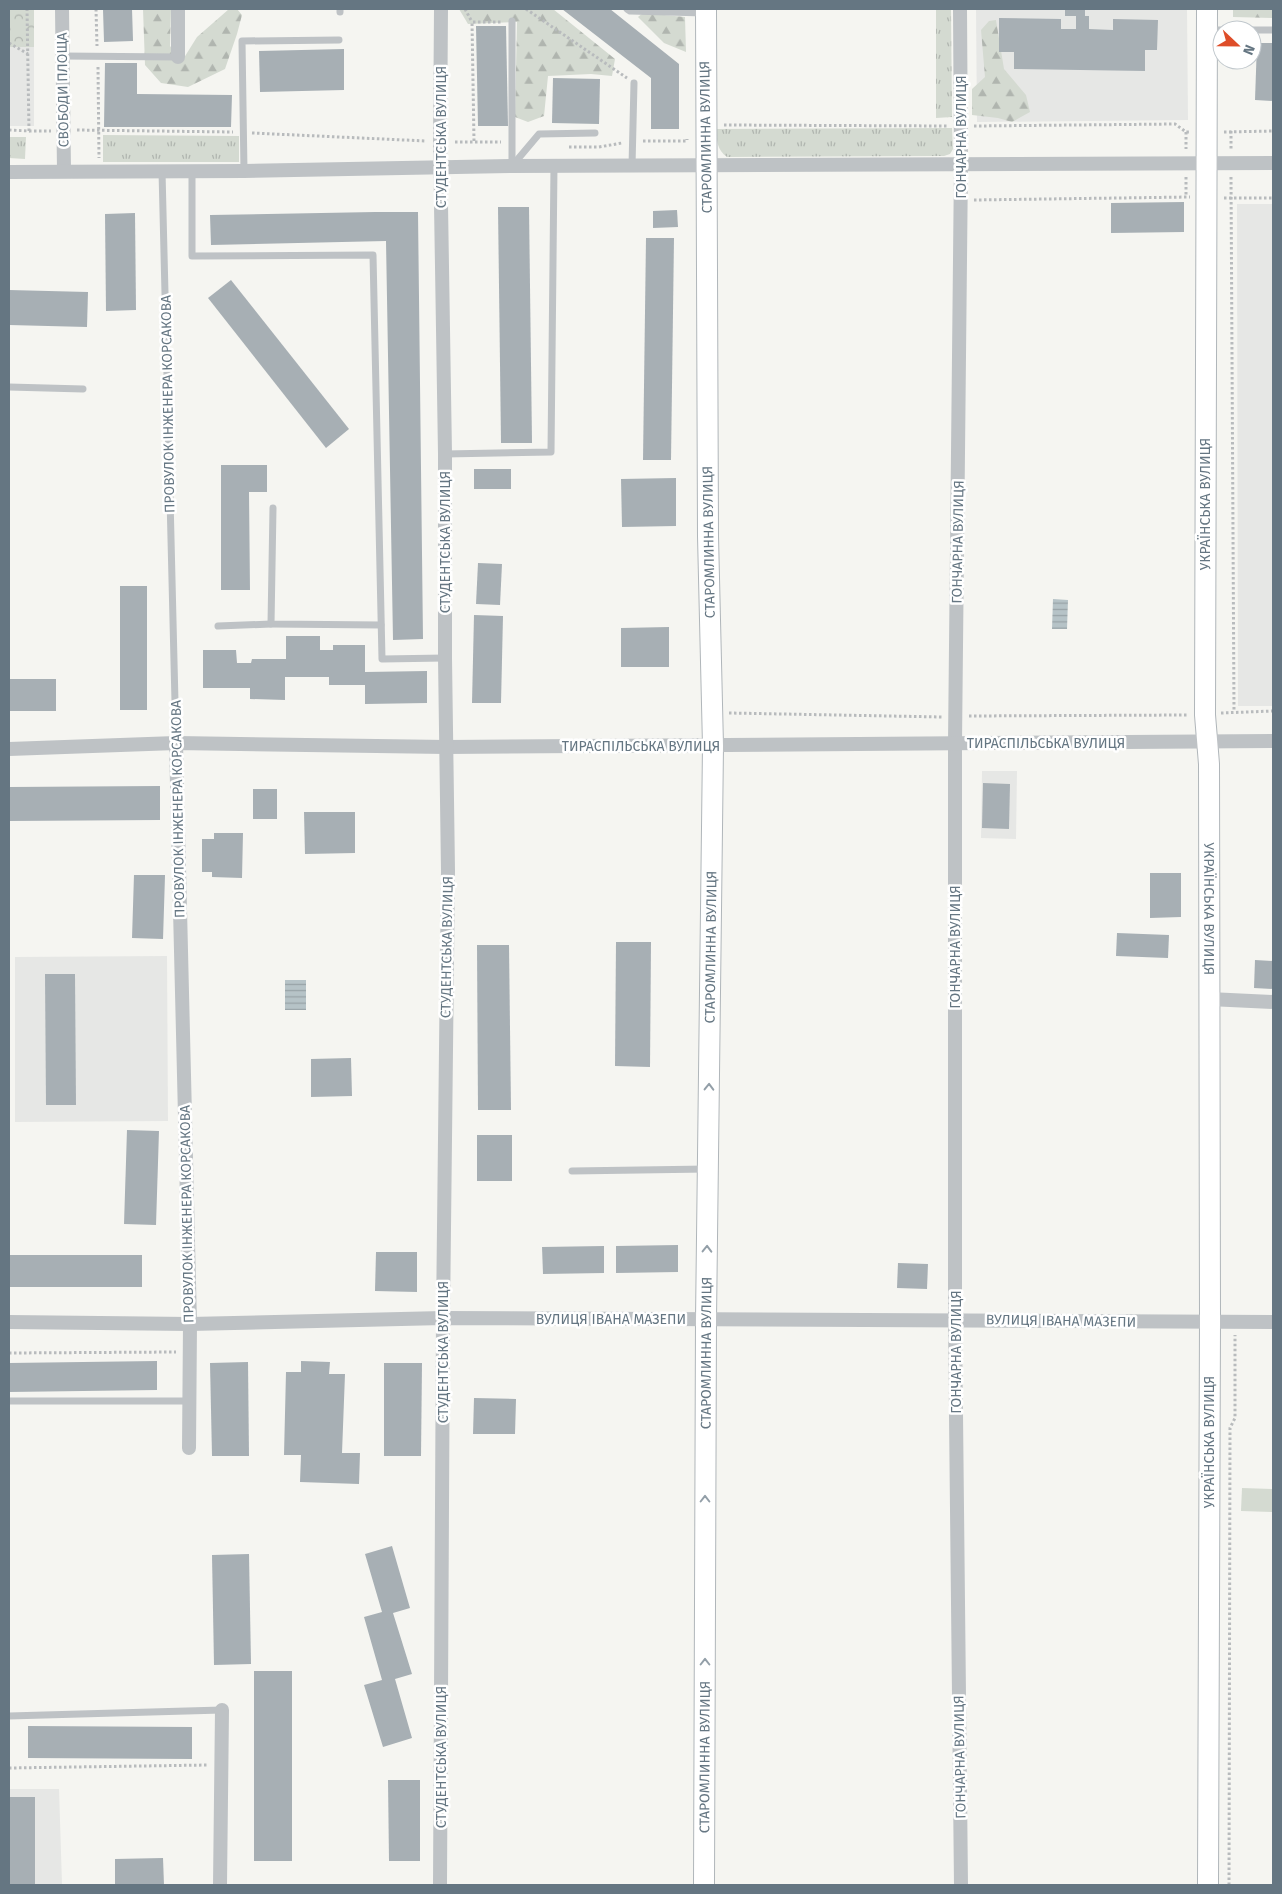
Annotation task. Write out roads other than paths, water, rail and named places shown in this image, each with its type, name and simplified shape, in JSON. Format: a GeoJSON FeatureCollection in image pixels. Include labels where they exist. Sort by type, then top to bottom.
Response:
{"type":"FeatureCollection","features":[{"type":"Feature","properties":{"kind":"street","name":"СВОБОДИ ПЛОЩА"},"geometry":{"type":"LineString","coordinates":[[62,9],[64,171]]}},
{"type":"Feature","properties":{"kind":"street"},"geometry":{"type":"LineString","coordinates":[[178,9],[178,57]]}},
{"type":"Feature","properties":{"kind":"street","name":"СТУДЕНТСЬКА ВУЛИЦЯ"},"geometry":{"type":"LineString","coordinates":[[440,1885],[448,871],[445,658],[446,454],[440,142],[441,9]]}},
{"type":"Feature","properties":{"kind":"street","name":"ГОНЧАРНА ВУЛИЦЯ"},"geometry":{"type":"LineString","coordinates":[[960,9],[961,200],[957,716],[955,743],[955,1320],[961,1885]]}},
{"type":"Feature","properties":{"kind":"street","name":"УКРАЇНСЬКА ВУЛИЦЯ"},"geometry":{"type":"LineString","coordinates":[[1207,9],[1205,715],[1209,764],[1208,1885]]}},
{"type":"Feature","properties":{"kind":"street","name":"СТАРОМЛИННА ВУЛИЦЯ"},"geometry":{"type":"LineString","coordinates":[[704,1885],[706,1320],[713,746],[708,536],[706,11]]}},
{"type":"Feature","properties":{"kind":"street"},"geometry":{"type":"LineString","coordinates":[[9,172],[244,171],[512,166],[1273,163]]}},
{"type":"Feature","properties":{"kind":"street","name":"ТИРАСПІЛЬСЬКА ВУЛИЦЯ"},"geometry":{"type":"LineString","coordinates":[[9,749],[176,743],[446,747],[1273,741]]}},
{"type":"Feature","properties":{"kind":"street","name":"ПРОВУЛОК ІНЖЕНЕРА КОРСАКОВА"},"geometry":{"type":"LineString","coordinates":[[176,743],[190,1324],[189,1448]]}},
{"type":"Feature","properties":{"kind":"street"},"geometry":{"type":"LineString","coordinates":[[1209,999],[1273,1002]]}},
{"type":"Feature","properties":{"kind":"street","name":"ВУЛИЦЯ ІВАНА МАЗЕПИ"},"geometry":{"type":"LineString","coordinates":[[9,1322],[190,1324],[443,1318],[1273,1322]]}},
{"type":"Feature","properties":{"kind":"street"},"geometry":{"type":"LineString","coordinates":[[220,1885],[222,1710]]}},
{"type":"Feature","properties":{"kind":"lane"},"geometry":{"type":"LineString","coordinates":[[629,9],[706,11]]}},
{"type":"Feature","properties":{"kind":"lane"},"geometry":{"type":"LineString","coordinates":[[512,21],[512,166]]}},
{"type":"Feature","properties":{"kind":"lane"},"geometry":{"type":"LineString","coordinates":[[1207,30],[1273,30]]}},
{"type":"Feature","properties":{"kind":"lane"},"geometry":{"type":"LineString","coordinates":[[244,171],[242,41],[339,40]]}},
{"type":"Feature","properties":{"kind":"lane"},"geometry":{"type":"LineString","coordinates":[[63,56],[178,57]]}},
{"type":"Feature","properties":{"kind":"lane"},"geometry":{"type":"LineString","coordinates":[[632,167],[634,83]]}},
{"type":"Feature","properties":{"kind":"lane"},"geometry":{"type":"LineString","coordinates":[[512,166],[539,134],[595,134]]}},
{"type":"Feature","properties":{"kind":"lane"},"geometry":{"type":"LineString","coordinates":[[446,454],[551,452],[554,166]]}},
{"type":"Feature","properties":{"kind":"lane","name":"ПРОВУЛОК ІНЖЕНЕРА КОРСАКОВА"},"geometry":{"type":"LineString","coordinates":[[162,171],[176,743]]}},
{"type":"Feature","properties":{"kind":"lane"},"geometry":{"type":"LineString","coordinates":[[192,171],[192,256],[372,255],[382,659],[445,658]]}},
{"type":"Feature","properties":{"kind":"lane"},"geometry":{"type":"LineString","coordinates":[[9,387],[83,389]]}},
{"type":"Feature","properties":{"kind":"lane"},"geometry":{"type":"LineString","coordinates":[[271,624],[274,508]]}},
{"type":"Feature","properties":{"kind":"lane"},"geometry":{"type":"LineString","coordinates":[[218,626],[382,624]]}},
{"type":"Feature","properties":{"kind":"lane"},"geometry":{"type":"LineString","coordinates":[[572,1171],[708,1169]]}},
{"type":"Feature","properties":{"kind":"lane"},"geometry":{"type":"LineString","coordinates":[[9,1401],[189,1402]]}},
{"type":"Feature","properties":{"kind":"lane"},"geometry":{"type":"LineString","coordinates":[[9,1716],[222,1710]]}}]}
